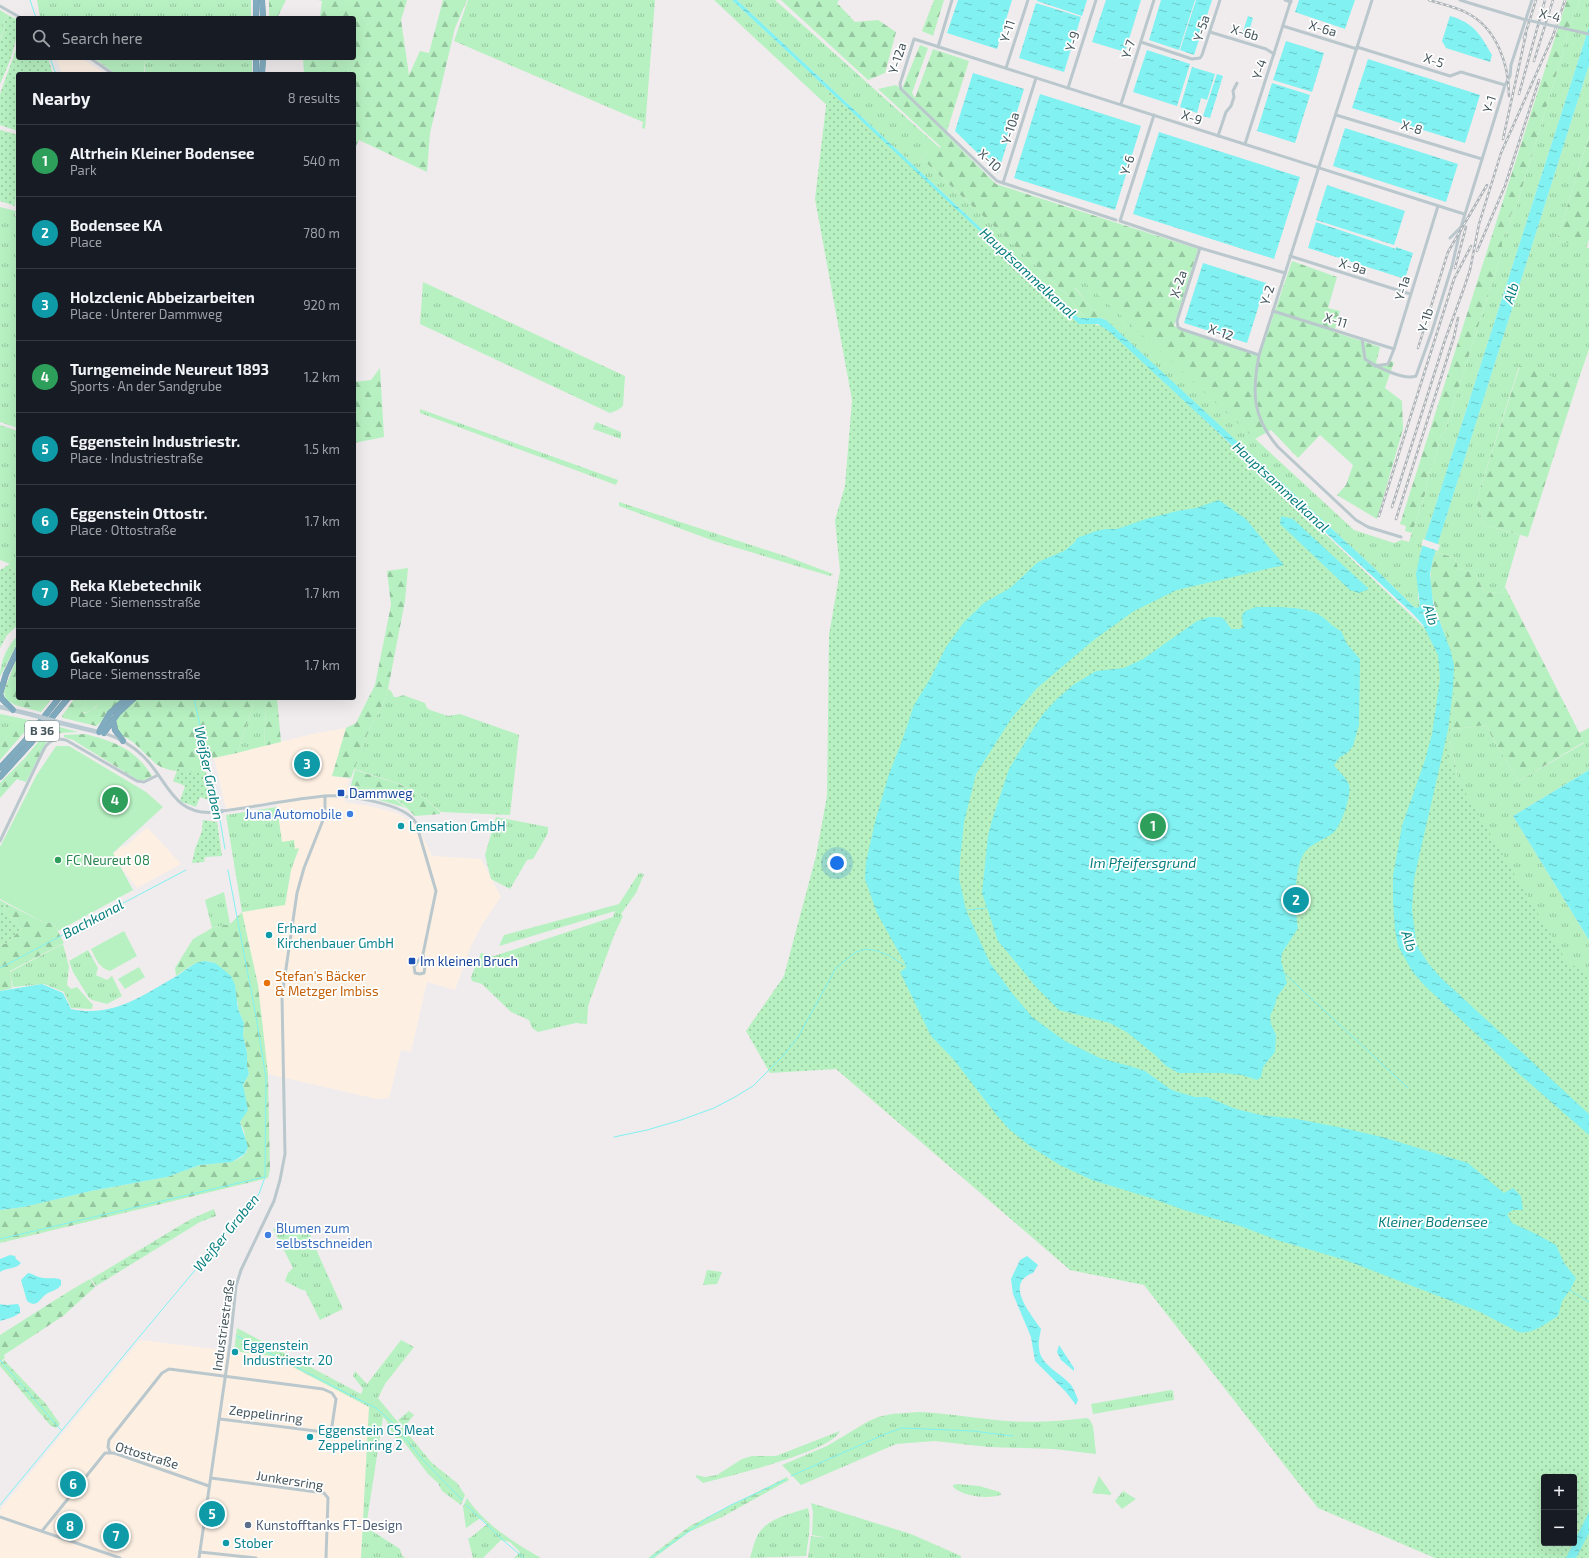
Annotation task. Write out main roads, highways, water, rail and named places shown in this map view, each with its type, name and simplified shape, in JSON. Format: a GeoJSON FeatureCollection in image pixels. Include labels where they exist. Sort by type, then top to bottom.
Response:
{"type":"FeatureCollection","features":[{"type":"Feature","properties":{"kind":"highway"},"geometry":{"type":"LineString","coordinates":[[256,0],[256,16]]}},
{"type":"Feature","properties":{"kind":"highway"},"geometry":{"type":"LineString","coordinates":[[262,0],[262,16]]}},
{"type":"Feature","properties":{"kind":"highway"},"geometry":{"type":"LineString","coordinates":[[256,60],[256,72]]}},
{"type":"Feature","properties":{"kind":"highway"},"geometry":{"type":"LineString","coordinates":[[262,60],[262,72]]}},
{"type":"Feature","properties":{"kind":"highway"},"geometry":{"type":"LineString","coordinates":[[0,680],[16,648]]}},
{"type":"Feature","properties":{"kind":"highway","name":"B 36"},"geometry":{"type":"LineString","coordinates":[[13,710],[2,699],[0,694],[6,674],[16,653]]}},
{"type":"Feature","properties":{"kind":"highway","name":"B 36"},"geometry":{"type":"LineString","coordinates":[[54,705],[55,700]]}},
{"type":"Feature","properties":{"kind":"highway","name":"B 36"},"geometry":{"type":"LineString","coordinates":[[0,768],[24,742],[58,700]]}},
{"type":"Feature","properties":{"kind":"highway","name":"B 36"},"geometry":{"type":"LineString","coordinates":[[0,777],[66,700]]}},
{"type":"Feature","properties":{"kind":"highway"},"geometry":{"type":"LineString","coordinates":[[101,733],[110,713],[126,700]]}},
{"type":"Feature","properties":{"kind":"highway"},"geometry":{"type":"LineString","coordinates":[[101,733],[132,700]]}},
{"type":"Feature","properties":{"kind":"highway"},"geometry":{"type":"LineString","coordinates":[[113,720],[115,730],[124,741]]}},
{"type":"Feature","properties":{"kind":"main road"},"geometry":{"type":"LineString","coordinates":[[0,707],[101,733]]}},
{"type":"Feature","properties":{"kind":"water"},"geometry":{"type":"Polygon","coordinates":[[[732,0],[737,0],[1064,306],[1079,318],[1100,318],[1106,320],[1371,565],[1414,607],[1417,608],[1420,606],[1416,574],[1420,554],[1589,27],[1589,65],[1433,559],[1430,574],[1433,603],[1451,652],[1454,666],[1453,688],[1448,730],[1414,879],[1412,910],[1416,941],[1428,963],[1441,978],[1589,1114],[1589,1135],[1519,1074],[1424,985],[1412,971],[1398,946],[1395,930],[1393,876],[1402,826],[1425,760],[1432,734],[1440,679],[1438,655],[1423,625],[1110,332],[1098,324],[1079,324],[732,0]]]}},
{"type":"Feature","properties":{"kind":"water"},"geometry":{"type":"Polygon","coordinates":[[[958,0],[1012,0],[997,49],[947,33],[958,0]]]}},
{"type":"Feature","properties":{"kind":"water"},"geometry":{"type":"Polygon","coordinates":[[[1037,0],[1087,0],[1082,16],[1037,0]]]}},
{"type":"Feature","properties":{"kind":"water"},"geometry":{"type":"Polygon","coordinates":[[[1106,0],[1141,0],[1125,52],[1092,42],[1106,0]]]}},
{"type":"Feature","properties":{"kind":"water"},"geometry":{"type":"Polygon","coordinates":[[[1161,0],[1195,0],[1179,50],[1149,40],[1161,0]]]}},
{"type":"Feature","properties":{"kind":"water"},"geometry":{"type":"Polygon","coordinates":[[[1196,0],[1212,0],[1194,55],[1180,50],[1196,0]]]}},
{"type":"Feature","properties":{"kind":"water"},"geometry":{"type":"Polygon","coordinates":[[[1299,0],[1355,0],[1345,29],[1295,12],[1299,0]]]}},
{"type":"Feature","properties":{"kind":"water"},"geometry":{"type":"Polygon","coordinates":[[[1036,3],[1081,17],[1064,72],[1019,58],[1036,3]]]}},
{"type":"Feature","properties":{"kind":"water"},"geometry":{"type":"Polygon","coordinates":[[[1248,16],[1253,18],[1247,37],[1242,35],[1248,16]]]}},
{"type":"Feature","properties":{"kind":"water"},"geometry":{"type":"Polygon","coordinates":[[[1450,16],[1465,22],[1476,30],[1492,55],[1490,62],[1446,48],[1442,41],[1450,16]]]}},
{"type":"Feature","properties":{"kind":"water"},"geometry":{"type":"Polygon","coordinates":[[[1286,41],[1324,53],[1312,92],[1273,80],[1286,41]]]}},
{"type":"Feature","properties":{"kind":"water"},"geometry":{"type":"Polygon","coordinates":[[[1147,50],[1190,64],[1177,106],[1133,92],[1147,50]]]}},
{"type":"Feature","properties":{"kind":"water"},"geometry":{"type":"Polygon","coordinates":[[[1368,59],[1480,95],[1465,143],[1352,108],[1368,59]]]}},
{"type":"Feature","properties":{"kind":"water"},"geometry":{"type":"Polygon","coordinates":[[[1192,67],[1215,74],[1207,100],[1201,98],[1197,113],[1180,107],[1192,67]]]}},
{"type":"Feature","properties":{"kind":"water"},"geometry":{"type":"Polygon","coordinates":[[[973,73],[1024,89],[998,173],[955,131],[973,73]]]}},
{"type":"Feature","properties":{"kind":"water"},"geometry":{"type":"Polygon","coordinates":[[[1217,74],[1223,76],[1210,118],[1203,116],[1217,74]]]}},
{"type":"Feature","properties":{"kind":"water"},"geometry":{"type":"Polygon","coordinates":[[[1272,83],[1310,95],[1295,143],[1257,131],[1272,83]]]}},
{"type":"Feature","properties":{"kind":"water"},"geometry":{"type":"Polygon","coordinates":[[[1040,94],[1141,126],[1115,210],[1014,178],[1040,94]]]}},
{"type":"Feature","properties":{"kind":"water"},"geometry":{"type":"Polygon","coordinates":[[[1345,128],[1458,164],[1446,202],[1333,166],[1345,128]]]}},
{"type":"Feature","properties":{"kind":"water"},"geometry":{"type":"Polygon","coordinates":[[[1159,132],[1300,177],[1274,259],[1133,214],[1159,132]]]}},
{"type":"Feature","properties":{"kind":"water"},"geometry":{"type":"Polygon","coordinates":[[[1327,185],[1405,211],[1394,245],[1316,220],[1327,185]]]}},
{"type":"Feature","properties":{"kind":"water"},"geometry":{"type":"Polygon","coordinates":[[[1316,222],[1396,249],[1396,247],[1413,253],[1405,279],[1308,248],[1316,222]]]}},
{"type":"Feature","properties":{"kind":"water"},"geometry":{"type":"Polygon","coordinates":[[[1203,263],[1266,283],[1247,343],[1184,323],[1203,263]]]}},
{"type":"Feature","properties":{"kind":"water","name":"Kleiner Bodensee"},"geometry":{"type":"Polygon","coordinates":[[[1219,500],[1246,519],[1284,565],[1177,590],[1134,611],[1095,639],[1036,689],[1011,719],[976,774],[964,822],[960,860],[959,878],[966,910],[990,963],[1012,993],[1032,1017],[1065,1041],[1100,1058],[1145,1071],[1170,1089],[1178,1092],[1195,1097],[1207,1097],[1236,1109],[1261,1115],[1297,1119],[1382,1137],[1468,1163],[1504,1193],[1513,1188],[1521,1196],[1523,1210],[1513,1210],[1507,1214],[1512,1223],[1556,1245],[1564,1263],[1576,1278],[1562,1301],[1558,1316],[1534,1330],[1528,1332],[1518,1332],[1480,1312],[1345,1260],[1277,1240],[1240,1226],[1184,1210],[1092,1180],[1060,1165],[1031,1147],[1009,1129],[954,1060],[931,1036],[900,972],[907,967],[877,913],[865,879],[866,862],[876,818],[889,774],[914,705],[930,679],[946,647],[964,622],[984,603],[1010,588],[1038,562],[1064,551],[1074,543],[1077,538],[1096,531],[1117,529],[1146,519],[1196,508],[1219,500]]]}},
{"type":"Feature","properties":{"kind":"water"},"geometry":{"type":"Polygon","coordinates":[[[1281,516],[1293,519],[1369,589],[1359,593],[1350,590],[1280,524],[1281,516]]]}},
{"type":"Feature","properties":{"kind":"water","name":"Im Pfeifersgrund"},"geometry":{"type":"Polygon","coordinates":[[[1256,607],[1296,608],[1312,611],[1318,614],[1341,631],[1347,644],[1360,659],[1359,725],[1353,746],[1347,753],[1340,757],[1334,765],[1349,785],[1349,795],[1342,818],[1336,830],[1308,849],[1299,864],[1296,882],[1296,912],[1298,928],[1282,953],[1281,961],[1287,983],[1277,997],[1270,1016],[1271,1024],[1276,1035],[1275,1052],[1263,1067],[1261,1077],[1257,1080],[1242,1075],[1222,1073],[1179,1073],[1166,1066],[1128,1033],[1110,1023],[1059,1010],[1037,988],[998,941],[982,893],[988,836],[1009,769],[1043,714],[1057,699],[1073,685],[1096,671],[1124,668],[1143,659],[1197,621],[1209,617],[1221,617],[1231,629],[1240,629],[1243,627],[1242,615],[1245,611],[1256,607]]]}},
{"type":"Feature","properties":{"kind":"water"},"geometry":{"type":"Polygon","coordinates":[[[1589,770],[1589,940],[1513,816],[1589,770]]]}},
{"type":"Feature","properties":{"kind":"water"},"geometry":{"type":"Polygon","coordinates":[[[205,961],[215,963],[231,976],[235,985],[238,1009],[244,1023],[243,1035],[247,1053],[247,1066],[249,1074],[243,1085],[248,1110],[240,1122],[248,1147],[245,1154],[232,1162],[200,1165],[167,1177],[91,1191],[24,1207],[0,1210],[0,991],[42,984],[63,993],[71,1009],[86,1011],[100,1010],[126,1004],[179,975],[193,965],[205,961]]]}},
{"type":"Feature","properties":{"kind":"water"},"geometry":{"type":"Polygon","coordinates":[[[10,1255],[15,1256],[21,1263],[16,1267],[5,1269],[0,1272],[0,1259],[10,1255]]]}},
{"type":"Feature","properties":{"kind":"water"},"geometry":{"type":"Polygon","coordinates":[[[1027,1256],[1038,1265],[1033,1273],[1025,1278],[1020,1284],[1020,1291],[1026,1307],[1041,1329],[1039,1343],[1040,1354],[1047,1364],[1071,1385],[1078,1400],[1076,1405],[1066,1392],[1035,1361],[1031,1337],[1013,1294],[1011,1279],[1020,1260],[1027,1256]]]}},
{"type":"Feature","properties":{"kind":"water"},"geometry":{"type":"Polygon","coordinates":[[[28,1273],[42,1278],[59,1279],[61,1280],[61,1285],[57,1289],[45,1295],[38,1302],[34,1304],[31,1303],[27,1301],[21,1280],[28,1273]]]}},
{"type":"Feature","properties":{"kind":"water"},"geometry":{"type":"Polygon","coordinates":[[[0,1304],[18,1304],[20,1313],[0,1321],[0,1304]]]}},
{"type":"Feature","properties":{"kind":"water"},"geometry":{"type":"Polygon","coordinates":[[[1059,1345],[1074,1368],[1074,1371],[1061,1360],[1057,1352],[1059,1345]]]}},
{"type":"Feature","properties":{"kind":"water"},"geometry":{"type":"Polygon","coordinates":[[[1589,1512],[1589,1533],[1576,1558],[1566,1558],[1572,1546],[1577,1546],[1577,1536],[1589,1512]]]}},
{"type":"Feature","properties":{"kind":"waterway","name":"Weißer Graben"},"geometry":{"type":"LineString","coordinates":[[30,0],[35,16]]}},
{"type":"Feature","properties":{"kind":"waterway","name":"Weißer Graben"},"geometry":{"type":"LineString","coordinates":[[51,60],[55,72]]}},
{"type":"Feature","properties":{"kind":"waterway","name":"Weißer Graben"},"geometry":{"type":"LineString","coordinates":[[194,700],[219,811]]}},
{"type":"Feature","properties":{"kind":"waterway","name":"Weißer Graben"},"geometry":{"type":"LineString","coordinates":[[219,814],[225,849]]}},
{"type":"Feature","properties":{"kind":"waterway","name":"Bachkanal"},"geometry":{"type":"LineString","coordinates":[[0,968],[186,870]]}},
{"type":"Feature","properties":{"kind":"waterway","name":"Weißer Graben"},"geometry":{"type":"LineString","coordinates":[[0,1505],[259,1194],[265,1177],[266,1078],[256,1016],[228,870]]}},
{"type":"Feature","properties":{"kind":"waterway"},"geometry":{"type":"LineString","coordinates":[[966,910],[986,908]]}},
{"type":"Feature","properties":{"kind":"waterway"},"geometry":{"type":"LineString","coordinates":[[614,1137],[647,1130],[714,1108],[753,1086],[783,1056],[798,1037],[836,968],[856,952],[866,949],[878,951],[890,956],[907,967]]}},
{"type":"Feature","properties":{"kind":"waterway"},"geometry":{"type":"LineString","coordinates":[[1285,974],[1408,1088]]}},
{"type":"Feature","properties":{"kind":"waterway"},"geometry":{"type":"LineString","coordinates":[[0,1239],[264,1177]]}},
{"type":"Feature","properties":{"kind":"waterway"},"geometry":{"type":"LineString","coordinates":[[1570,1290],[1589,1302]]}},
{"type":"Feature","properties":{"kind":"waterway"},"geometry":{"type":"LineString","coordinates":[[237,1336],[376,1408],[392,1422],[422,1459],[462,1500]]}},
{"type":"Feature","properties":{"kind":"waterway"},"geometry":{"type":"LineString","coordinates":[[0,1360],[61,1430]]}},
{"type":"Feature","properties":{"kind":"waterway"},"geometry":{"type":"LineString","coordinates":[[791,1476],[885,1434],[902,1428],[973,1431],[1013,1436]]}},
{"type":"Feature","properties":{"kind":"waterway"},"geometry":{"type":"LineString","coordinates":[[651,1558],[709,1517],[785,1480]]}},
{"type":"Feature","properties":{"kind":"waterway"},"geometry":{"type":"LineString","coordinates":[[466,1505],[524,1558]]}},
{"type":"Feature","properties":{"kind":"railway"},"geometry":{"type":"LineString","coordinates":[[1429,0],[1463,11],[1486,28],[1499,48],[1504,60],[1507,72],[1509,96]]}},
{"type":"Feature","properties":{"kind":"railway"},"geometry":{"type":"LineString","coordinates":[[1524,38],[1536,0]]}},
{"type":"Feature","properties":{"kind":"railway"},"geometry":{"type":"LineString","coordinates":[[1519,94],[1545,0]]}},
{"type":"Feature","properties":{"kind":"railway"},"geometry":{"type":"LineString","coordinates":[[1534,61],[1553,0]]}},
{"type":"Feature","properties":{"kind":"railway"},"geometry":{"type":"LineString","coordinates":[[1392,507],[1445,340],[1470,270],[1479,224],[1501,153],[1553,36],[1565,0]]}},
{"type":"Feature","properties":{"kind":"railway"},"geometry":{"type":"LineString","coordinates":[[1503,139],[1526,34]]}},
{"type":"Feature","properties":{"kind":"railway"},"geometry":{"type":"LineString","coordinates":[[1477,251],[1505,186],[1539,80]]}},
{"type":"Feature","properties":{"kind":"railway"},"geometry":{"type":"LineString","coordinates":[[1418,348],[1448,252],[1487,185]]}},
{"type":"Feature","properties":{"kind":"railway"},"geometry":{"type":"LineString","coordinates":[[1455,268],[1466,227]]}},
{"type":"Feature","properties":{"kind":"railway"},"geometry":{"type":"LineString","coordinates":[[1379,516],[1454,279],[1471,246]]}},
{"type":"Feature","properties":{"kind":"railway"},"geometry":{"type":"LineString","coordinates":[[1396,519],[1454,337],[1458,318]]}},
{"type":"Feature","properties":{"kind":"place","name":"Holzclenic Abbeizarbeiten"},"geometry":{"type":"Point","coordinates":[307,764]}},
{"type":"Feature","properties":{"kind":"place","name":"Dammweg"},"geometry":{"type":"Point","coordinates":[341,793]}},
{"type":"Feature","properties":{"kind":"place","name":"Turngemeinde Neureut 1893"},"geometry":{"type":"Point","coordinates":[115,800]}},
{"type":"Feature","properties":{"kind":"place","name":"Juna Automobile"},"geometry":{"type":"Point","coordinates":[350,814]}},
{"type":"Feature","properties":{"kind":"place","name":"Lensation GmbH"},"geometry":{"type":"Point","coordinates":[401,826]}},
{"type":"Feature","properties":{"kind":"place","name":"Altrhein Kleiner Bodensee"},"geometry":{"type":"Point","coordinates":[1153,826]}},
{"type":"Feature","properties":{"kind":"place","name":"FC Neureut 08"},"geometry":{"type":"Point","coordinates":[58,860]}},
{"type":"Feature","properties":{"kind":"place","name":"Bodensee KA"},"geometry":{"type":"Point","coordinates":[1296,900]}},
{"type":"Feature","properties":{"kind":"place","name":"Erhard Kirchenbauer GmbH"},"geometry":{"type":"Point","coordinates":[269,935]}},
{"type":"Feature","properties":{"kind":"place","name":"Im kleinen Bruch"},"geometry":{"type":"Point","coordinates":[412,961]}},
{"type":"Feature","properties":{"kind":"place","name":"Stefan's Bäcker & Metzger Imbiss"},"geometry":{"type":"Point","coordinates":[267,983]}},
{"type":"Feature","properties":{"kind":"place","name":"Blumen zum selbstschneiden"},"geometry":{"type":"Point","coordinates":[268,1235]}},
{"type":"Feature","properties":{"kind":"place","name":"Eggenstein Industriestr. 20"},"geometry":{"type":"Point","coordinates":[235,1352]}},
{"type":"Feature","properties":{"kind":"place","name":"Eggenstein CS Meat Zeppelinring 2"},"geometry":{"type":"Point","coordinates":[310,1437]}},
{"type":"Feature","properties":{"kind":"place","name":"Eggenstein Ottostr."},"geometry":{"type":"Point","coordinates":[73,1484]}},
{"type":"Feature","properties":{"kind":"place","name":"Eggenstein Industriestr."},"geometry":{"type":"Point","coordinates":[212,1514]}},
{"type":"Feature","properties":{"kind":"place","name":"Kunstofftanks FT-Design"},"geometry":{"type":"Point","coordinates":[248,1525]}},
{"type":"Feature","properties":{"kind":"place","name":"GekaKonus"},"geometry":{"type":"Point","coordinates":[70,1526]}},
{"type":"Feature","properties":{"kind":"place","name":"Reka Klebetechnik"},"geometry":{"type":"Point","coordinates":[116,1536]}},
{"type":"Feature","properties":{"kind":"place","name":"Stober"},"geometry":{"type":"Point","coordinates":[226,1543]}},
{"type":"Feature","properties":{"kind":"water label","name":"Hauptsammelkanal"},"geometry":{"type":"Point","coordinates":[1028,273]}},
{"type":"Feature","properties":{"kind":"water label","name":"Alb"},"geometry":{"type":"Point","coordinates":[1511,293]}},
{"type":"Feature","properties":{"kind":"water label","name":"Hauptsammelkanal"},"geometry":{"type":"Point","coordinates":[1281,487]}},
{"type":"Feature","properties":{"kind":"water label","name":"Alb"},"geometry":{"type":"Point","coordinates":[1431,615]}},
{"type":"Feature","properties":{"kind":"water label","name":"Alb"},"geometry":{"type":"Point","coordinates":[1409,941]}}]}
